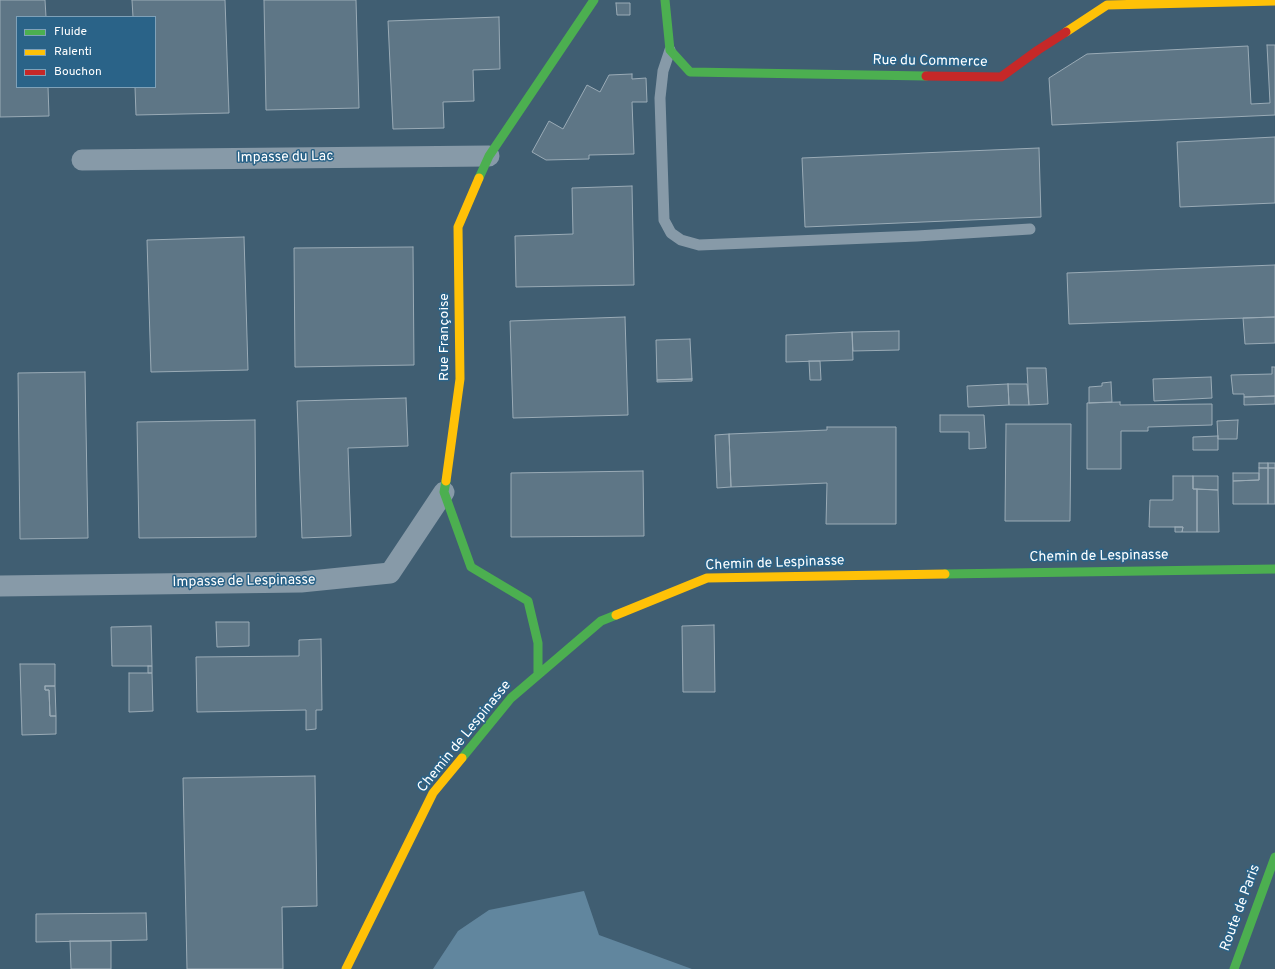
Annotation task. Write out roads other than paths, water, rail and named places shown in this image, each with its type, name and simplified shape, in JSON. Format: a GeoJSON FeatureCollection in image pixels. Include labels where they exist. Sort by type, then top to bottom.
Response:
{"type":"FeatureCollection","features":[{"type":"Feature","properties":{"kind":"street","name":"Rue Françoise"},"geometry":{"type":"LineString","coordinates":[[538,674],[538,643],[528,601],[471,567],[444,492],[460,379],[458,227],[489,156],[594,0]]}},
{"type":"Feature","properties":{"kind":"street"},"geometry":{"type":"LineString","coordinates":[[665,0],[670,50]]}},
{"type":"Feature","properties":{"kind":"street","name":"Rue du Commerce"},"geometry":{"type":"LineString","coordinates":[[670,50],[690,72],[1001,77],[1038,50],[1107,5],[1275,1]]}},
{"type":"Feature","properties":{"kind":"street","name":"Impasse du Lac"},"geometry":{"type":"LineString","coordinates":[[82,160],[489,156]]}},
{"type":"Feature","properties":{"kind":"street","name":"Impasse de Lespinasse"},"geometry":{"type":"LineString","coordinates":[[0,586],[301,582],[390,573],[444,492]]}},
{"type":"Feature","properties":{"kind":"street","name":"Chemin de Lespinasse"},"geometry":{"type":"LineString","coordinates":[[346,969],[433,793],[512,698],[538,674],[602,622],[707,578],[1275,569]]}},
{"type":"Feature","properties":{"kind":"street","name":"Route de Paris"},"geometry":{"type":"LineString","coordinates":[[1234,969],[1275,857]]}},
{"type":"Feature","properties":{"kind":"lane"},"geometry":{"type":"LineString","coordinates":[[670,50],[664,71],[660,98],[664,220],[671,233],[681,240],[699,245],[1030,229]]}},
{"type":"Feature","properties":{"kind":"water"},"geometry":{"type":"Polygon","coordinates":[[[584,891],[599,935],[692,969],[433,969],[458,931],[489,910],[584,891]]]}}]}
